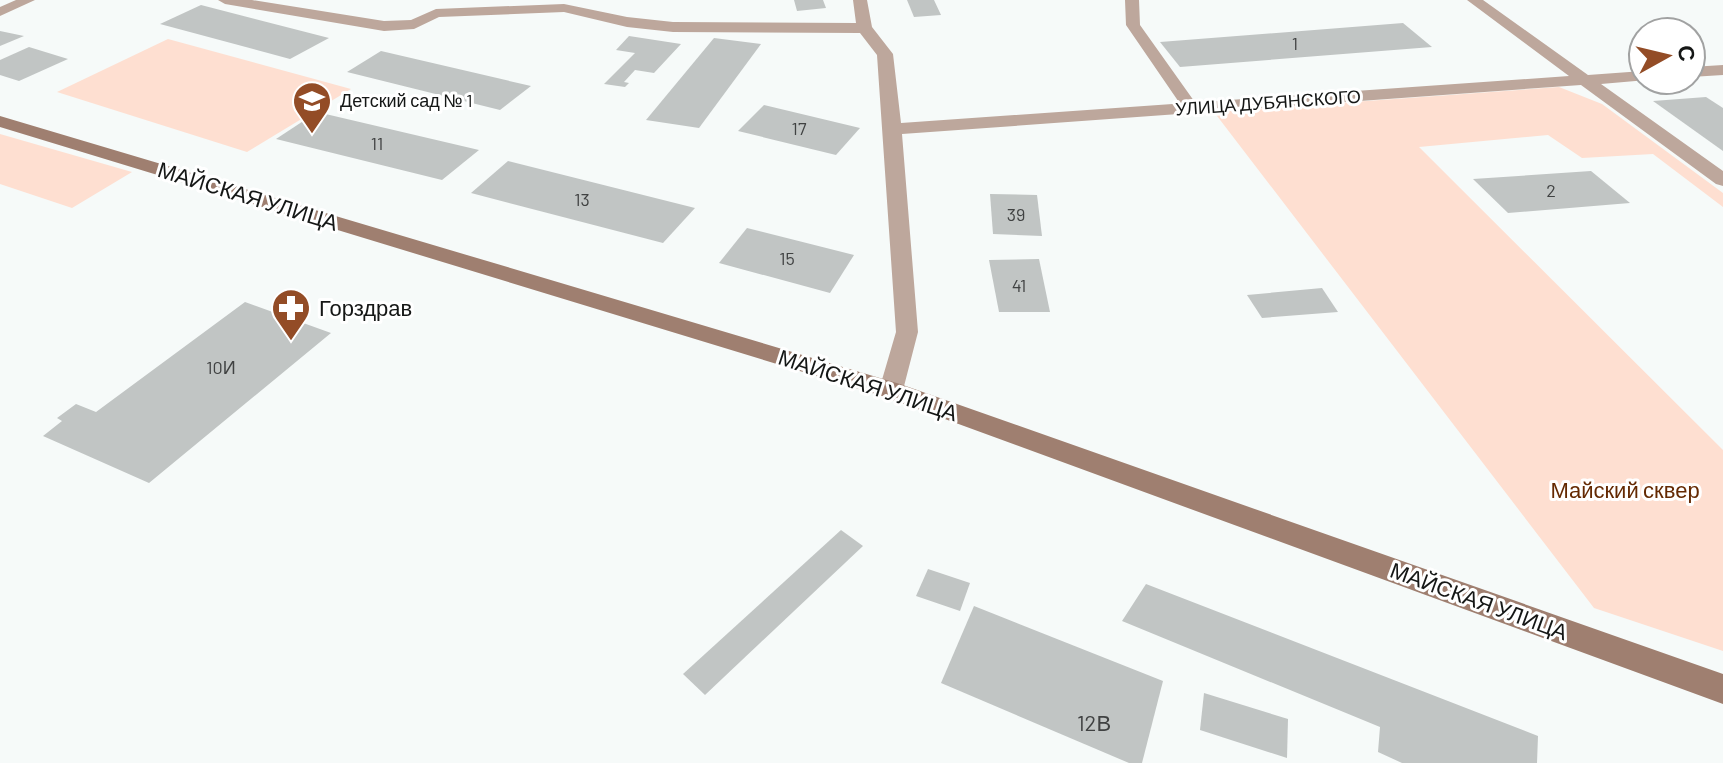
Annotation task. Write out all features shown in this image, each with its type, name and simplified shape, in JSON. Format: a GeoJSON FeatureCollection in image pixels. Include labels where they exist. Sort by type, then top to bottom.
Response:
{"type":"FeatureCollection","features":[{"type":"Feature","properties":{"kind":"street"},"geometry":{"type":"LineString","coordinates":[[0,12],[28,0]]}},
{"type":"Feature","properties":{"kind":"street"},"geometry":{"type":"LineString","coordinates":[[225,0],[384,26],[414,24],[438,6],[564,8],[627,22],[673,27],[864,28]]}},
{"type":"Feature","properties":{"kind":"street"},"geometry":{"type":"LineString","coordinates":[[860,0],[864,28],[885,54],[893,129],[907,332],[891,390]]}},
{"type":"Feature","properties":{"kind":"street"},"geometry":{"type":"LineString","coordinates":[[1474,0],[1723,180]]}},
{"type":"Feature","properties":{"kind":"street","name":"УЛИЦА ДУБЯНСКОГО"},"geometry":{"type":"LineString","coordinates":[[893,129],[1627,77]]}},
{"type":"Feature","properties":{"kind":"street","name":"МАЙСКАЯ УЛИЦА"},"geometry":{"type":"LineString","coordinates":[[0,121],[891,390],[1723,689]]}},
{"type":"Feature","properties":{"kind":"lane"},"geometry":{"type":"LineString","coordinates":[[1132,0],[1133,25],[1191,108]]}},
{"type":"Feature","properties":{"kind":"green space"},"geometry":{"type":"Polygon","coordinates":[[[168,39],[351,89],[247,152],[57,92],[168,39]]]}},
{"type":"Feature","properties":{"kind":"green space","name":"Майский сквер"},"geometry":{"type":"Polygon","coordinates":[[[1559,87],[1602,104],[1723,193],[1723,207],[1653,154],[1582,158],[1548,135],[1419,147],[1723,450],[1723,651],[1594,608],[1214,112],[1559,87]]]}},
{"type":"Feature","properties":{"kind":"green space"},"geometry":{"type":"Polygon","coordinates":[[[0,134],[132,172],[72,208],[0,184],[0,134]]]}},
{"type":"Feature","properties":{"kind":"building"},"geometry":{"type":"Polygon","coordinates":[[[794,0],[823,0],[826,8],[797,11],[794,0]]]}},
{"type":"Feature","properties":{"kind":"building"},"geometry":{"type":"Polygon","coordinates":[[[907,0],[934,0],[941,15],[914,17],[907,0]]]}},
{"type":"Feature","properties":{"kind":"building"},"geometry":{"type":"Polygon","coordinates":[[[201,5],[329,38],[290,59],[160,24],[201,5]]]}},
{"type":"Feature","properties":{"kind":"building"},"geometry":{"type":"Polygon","coordinates":[[[1403,23],[1432,47],[1180,67],[1160,42],[1403,23]]]}},
{"type":"Feature","properties":{"kind":"building"},"geometry":{"type":"Polygon","coordinates":[[[0,31],[24,36],[0,46],[0,31]]]}},
{"type":"Feature","properties":{"kind":"building"},"geometry":{"type":"Polygon","coordinates":[[[629,36],[681,44],[654,73],[635,70],[624,82],[629,83],[625,87],[604,84],[635,53],[616,50],[629,36]]]}},
{"type":"Feature","properties":{"kind":"building"},"geometry":{"type":"Polygon","coordinates":[[[714,38],[761,44],[699,128],[646,120],[714,38]]]}},
{"type":"Feature","properties":{"kind":"building"},"geometry":{"type":"Polygon","coordinates":[[[29,47],[68,59],[19,81],[0,75],[0,60],[29,47]]]}},
{"type":"Feature","properties":{"kind":"building"},"geometry":{"type":"Polygon","coordinates":[[[381,51],[531,86],[500,110],[347,72],[381,51]]]}},
{"type":"Feature","properties":{"kind":"building"},"geometry":{"type":"Polygon","coordinates":[[[1706,97],[1723,108],[1723,151],[1653,101],[1706,97]]]}},
{"type":"Feature","properties":{"kind":"building"},"geometry":{"type":"Polygon","coordinates":[[[764,105],[860,128],[836,155],[738,131],[764,105]]]}},
{"type":"Feature","properties":{"kind":"building"},"geometry":{"type":"Polygon","coordinates":[[[317,112],[479,150],[442,180],[276,139],[317,112]]]}},
{"type":"Feature","properties":{"kind":"building"},"geometry":{"type":"Polygon","coordinates":[[[508,161],[695,208],[663,243],[471,193],[508,161]]]}},
{"type":"Feature","properties":{"kind":"building"},"geometry":{"type":"Polygon","coordinates":[[[1591,171],[1630,203],[1508,213],[1473,179],[1591,171]]]}},
{"type":"Feature","properties":{"kind":"building"},"geometry":{"type":"Polygon","coordinates":[[[990,194],[1037,195],[1042,236],[993,234],[990,194]]]}},
{"type":"Feature","properties":{"kind":"building"},"geometry":{"type":"Polygon","coordinates":[[[747,228],[854,255],[830,293],[719,263],[747,228]]]}},
{"type":"Feature","properties":{"kind":"building"},"geometry":{"type":"Polygon","coordinates":[[[1039,259],[1050,312],[999,312],[989,260],[1039,259]]]}},
{"type":"Feature","properties":{"kind":"building"},"geometry":{"type":"Polygon","coordinates":[[[1322,288],[1338,312],[1262,318],[1247,295],[1322,288]]]}},
{"type":"Feature","properties":{"kind":"building"},"geometry":{"type":"Polygon","coordinates":[[[245,302],[331,333],[149,483],[43,436],[62,421],[57,418],[76,404],[96,412],[245,302]]]}},
{"type":"Feature","properties":{"kind":"building"},"geometry":{"type":"Polygon","coordinates":[[[841,530],[863,546],[705,695],[683,674],[841,530]]]}},
{"type":"Feature","properties":{"kind":"building"},"geometry":{"type":"Polygon","coordinates":[[[928,569],[970,583],[960,611],[916,596],[928,569]]]}},
{"type":"Feature","properties":{"kind":"building"},"geometry":{"type":"Polygon","coordinates":[[[1146,584],[1538,736],[1537,763],[1402,763],[1378,752],[1380,727],[1122,621],[1146,584]]]}},
{"type":"Feature","properties":{"kind":"building"},"geometry":{"type":"Polygon","coordinates":[[[974,606],[1163,681],[1142,763],[1129,763],[941,683],[974,606]]]}},
{"type":"Feature","properties":{"kind":"building"},"geometry":{"type":"Polygon","coordinates":[[[1204,693],[1288,719],[1287,758],[1200,730],[1204,693]]]}},
{"type":"Feature","properties":{"kind":"place","name":"Детский сад № 1"},"geometry":{"type":"Point","coordinates":[312,135]}},
{"type":"Feature","properties":{"kind":"place","name":"Горздрав"},"geometry":{"type":"Point","coordinates":[291,342]}}]}
